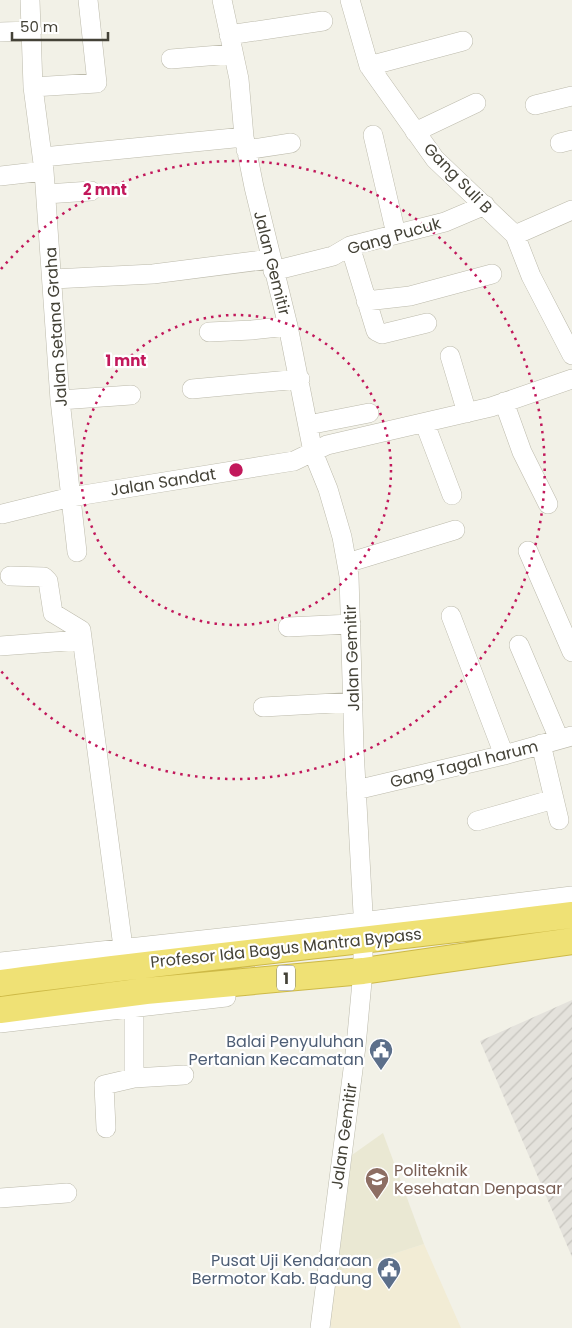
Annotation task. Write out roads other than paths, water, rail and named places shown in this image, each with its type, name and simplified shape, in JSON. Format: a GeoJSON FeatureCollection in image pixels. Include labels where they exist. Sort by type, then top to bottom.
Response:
{"type":"FeatureCollection","features":[{"type":"Feature","properties":{"kind":"highway","name":"Profesor Ida Bagus Mantra Bypass"},"geometry":{"type":"LineString","coordinates":[[0,983],[173,960],[364,931],[572,915]]}},
{"type":"Feature","properties":{"kind":"highway","name":"Profesor Ida Bagus Mantra Bypass"},"geometry":{"type":"LineString","coordinates":[[0,1010],[146,991],[363,977],[572,941]]}},
{"type":"Feature","properties":{"kind":"street"},"geometry":{"type":"LineString","coordinates":[[30,0],[33,87],[44,164]]}},
{"type":"Feature","properties":{"kind":"street"},"geometry":{"type":"LineString","coordinates":[[33,87],[97,83],[88,0]]}},
{"type":"Feature","properties":{"kind":"street","name":"Jalan Gemitir"},"geometry":{"type":"LineString","coordinates":[[222,0],[240,88],[245,143],[272,265],[300,379],[308,425],[325,451],[328,489],[347,563],[364,931],[363,977],[320,1328]]}},
{"type":"Feature","properties":{"kind":"street","name":"Gang Suli B"},"geometry":{"type":"LineString","coordinates":[[350,0],[368,66],[436,159],[515,235],[531,276],[572,354]]}},
{"type":"Feature","properties":{"kind":"street"},"geometry":{"type":"LineString","coordinates":[[171,59],[323,21]]}},
{"type":"Feature","properties":{"kind":"street"},"geometry":{"type":"LineString","coordinates":[[0,32],[32,31]]}},
{"type":"Feature","properties":{"kind":"street"},"geometry":{"type":"LineString","coordinates":[[368,66],[463,41]]}},
{"type":"Feature","properties":{"kind":"street"},"geometry":{"type":"LineString","coordinates":[[535,105],[572,96]]}},
{"type":"Feature","properties":{"kind":"street"},"geometry":{"type":"LineString","coordinates":[[415,132],[476,103]]}},
{"type":"Feature","properties":{"kind":"street"},"geometry":{"type":"LineString","coordinates":[[373,135],[396,234]]}},
{"type":"Feature","properties":{"kind":"street"},"geometry":{"type":"LineString","coordinates":[[0,176],[44,164],[245,143],[291,143]]}},
{"type":"Feature","properties":{"kind":"street","name":"Jalan Setana Graha"},"geometry":{"type":"LineString","coordinates":[[44,164],[60,400],[78,552]]}},
{"type":"Feature","properties":{"kind":"street"},"geometry":{"type":"LineString","coordinates":[[46,194],[92,191]]}},
{"type":"Feature","properties":{"kind":"street","name":"Gang Pucuk"},"geometry":{"type":"LineString","coordinates":[[53,278],[153,274],[272,265],[334,256],[350,246],[445,222],[486,206]]}},
{"type":"Feature","properties":{"kind":"street"},"geometry":{"type":"LineString","coordinates":[[515,235],[572,210]]}},
{"type":"Feature","properties":{"kind":"street"},"geometry":{"type":"LineString","coordinates":[[350,246],[376,331],[380,334],[427,323]]}},
{"type":"Feature","properties":{"kind":"street"},"geometry":{"type":"LineString","coordinates":[[366,301],[410,296],[492,274]]}},
{"type":"Feature","properties":{"kind":"street"},"geometry":{"type":"LineString","coordinates":[[209,332],[288,326]]}},
{"type":"Feature","properties":{"kind":"street"},"geometry":{"type":"LineString","coordinates":[[450,356],[467,413]]}},
{"type":"Feature","properties":{"kind":"street","name":"Jalan Sandat"},"geometry":{"type":"LineString","coordinates":[[2,514],[71,497],[294,461],[504,402],[572,378]]}},
{"type":"Feature","properties":{"kind":"street"},"geometry":{"type":"LineString","coordinates":[[192,389],[300,379]]}},
{"type":"Feature","properties":{"kind":"street"},"geometry":{"type":"LineString","coordinates":[[60,400],[131,395]]}},
{"type":"Feature","properties":{"kind":"street"},"geometry":{"type":"LineString","coordinates":[[504,402],[522,452],[548,504]]}},
{"type":"Feature","properties":{"kind":"street"},"geometry":{"type":"LineString","coordinates":[[308,425],[368,413]]}},
{"type":"Feature","properties":{"kind":"street"},"geometry":{"type":"LineString","coordinates":[[425,424],[452,495]]}},
{"type":"Feature","properties":{"kind":"street"},"geometry":{"type":"LineString","coordinates":[[347,563],[455,530]]}},
{"type":"Feature","properties":{"kind":"street"},"geometry":{"type":"LineString","coordinates":[[528,551],[572,652]]}},
{"type":"Feature","properties":{"kind":"street"},"geometry":{"type":"LineString","coordinates":[[10,576],[44,578],[48,581],[53,613],[81,630],[122,947]]}},
{"type":"Feature","properties":{"kind":"street"},"geometry":{"type":"LineString","coordinates":[[451,616],[504,755]]}},
{"type":"Feature","properties":{"kind":"street"},"geometry":{"type":"LineString","coordinates":[[288,627],[351,624]]}},
{"type":"Feature","properties":{"kind":"street"},"geometry":{"type":"LineString","coordinates":[[0,646],[82,640]]}},
{"type":"Feature","properties":{"kind":"street"},"geometry":{"type":"LineString","coordinates":[[519,645],[557,740],[554,799],[559,820]]}},
{"type":"Feature","properties":{"kind":"street"},"geometry":{"type":"LineString","coordinates":[[263,707],[353,702]]}},
{"type":"Feature","properties":{"kind":"street","name":"Gang Tagal harum"},"geometry":{"type":"LineString","coordinates":[[356,790],[504,755],[557,740]]}},
{"type":"Feature","properties":{"kind":"street"},"geometry":{"type":"LineString","coordinates":[[477,821],[554,799]]}},
{"type":"Feature","properties":{"kind":"street"},"geometry":{"type":"LineString","coordinates":[[0,962],[122,947],[364,931],[572,896]]}},
{"type":"Feature","properties":{"kind":"street"},"geometry":{"type":"LineString","coordinates":[[0,1023],[363,977],[572,954]]}},
{"type":"Feature","properties":{"kind":"street"},"geometry":{"type":"LineString","coordinates":[[134,1006],[134,1078]]}},
{"type":"Feature","properties":{"kind":"street"},"geometry":{"type":"LineString","coordinates":[[106,1128],[104,1085],[134,1078],[184,1076]]}},
{"type":"Feature","properties":{"kind":"street"},"geometry":{"type":"LineString","coordinates":[[0,1198],[67,1193]]}},
{"type":"Feature","properties":{"kind":"place","name":"Balai Penyuluhan Pertanian Kecamatan"},"geometry":{"type":"Point","coordinates":[381,1071]}},
{"type":"Feature","properties":{"kind":"place","name":"Politeknik Kesehatan Denpasar"},"geometry":{"type":"Point","coordinates":[377,1200]}},
{"type":"Feature","properties":{"kind":"place","name":"Pusat Uji Kendaraan Bermotor Kab. Badung"},"geometry":{"type":"Point","coordinates":[389,1290]}}]}
